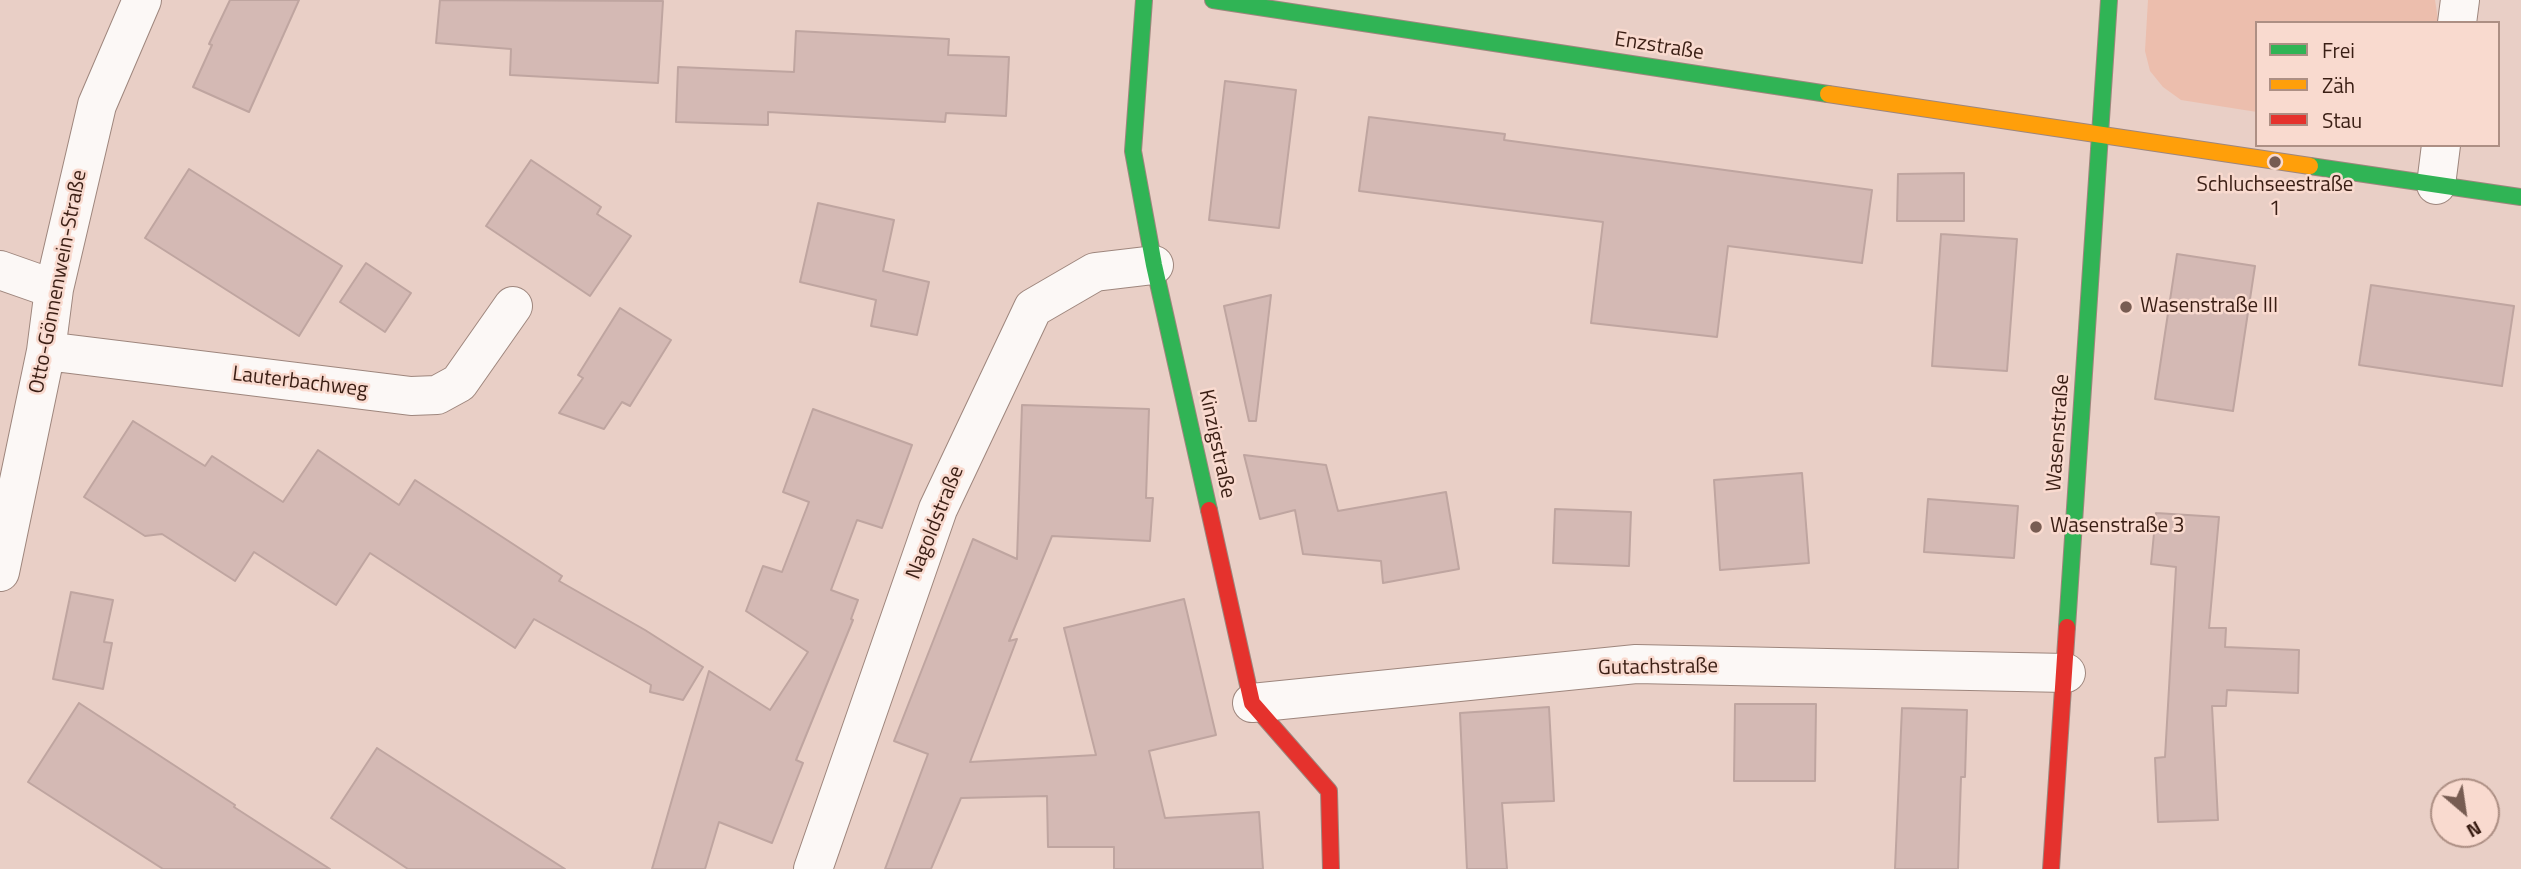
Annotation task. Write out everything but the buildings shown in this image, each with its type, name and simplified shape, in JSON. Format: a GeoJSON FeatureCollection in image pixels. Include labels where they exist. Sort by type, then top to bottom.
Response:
{"type":"FeatureCollection","features":[{"type":"Feature","properties":{"kind":"street","name":"Otto-Gönnenwein-Straße"},"geometry":{"type":"LineString","coordinates":[[0,572],[46,351],[54,289],[97,105],[142,0]]}},
{"type":"Feature","properties":{"kind":"street","name":"Kinzigstraße"},"geometry":{"type":"LineString","coordinates":[[1144,0],[1133,150],[1154,265],[1252,704],[1329,791],[1331,869]]}},
{"type":"Feature","properties":{"kind":"street","name":"Enzstraße"},"geometry":{"type":"LineString","coordinates":[[1213,0],[2521,197]]}},
{"type":"Feature","properties":{"kind":"street","name":"Wasenstraße"},"geometry":{"type":"LineString","coordinates":[[2051,869],[2109,0]]}},
{"type":"Feature","properties":{"kind":"street"},"geometry":{"type":"LineString","coordinates":[[2457,21],[2460,0]]}},
{"type":"Feature","properties":{"kind":"street"},"geometry":{"type":"LineString","coordinates":[[2436,185],[2441,147]]}},
{"type":"Feature","properties":{"kind":"street","name":"Nagoldstraße"},"geometry":{"type":"LineString","coordinates":[[813,869],[937,509],[1033,308],[1095,272],[1154,265]]}},
{"type":"Feature","properties":{"kind":"street"},"geometry":{"type":"LineString","coordinates":[[0,270],[54,289]]}},
{"type":"Feature","properties":{"kind":"street","name":"Lauterbachweg"},"geometry":{"type":"LineString","coordinates":[[46,351],[411,396],[437,396],[459,383],[513,306]]}},
{"type":"Feature","properties":{"kind":"street","name":"Gutachstraße"},"geometry":{"type":"LineString","coordinates":[[1252,704],[1636,664],[2066,673]]}},
{"type":"Feature","properties":{"kind":"shaded area"},"geometry":{"type":"Polygon","coordinates":[[[2148,0],[2435,0],[2438,21],[2255,21],[2255,112],[2181,100],[2163,87],[2150,71],[2145,51],[2148,0]]]}},
{"type":"Feature","properties":{"kind":"traffic: fast"},"geometry":{"type":"LineString","coordinates":[[1144,0],[1133,151],[1154,265],[1209,510]]}},
{"type":"Feature","properties":{"kind":"traffic: fast"},"geometry":{"type":"LineString","coordinates":[[1213,0],[1828,94]]}},
{"type":"Feature","properties":{"kind":"traffic: fast"},"geometry":{"type":"LineString","coordinates":[[2067,627],[2109,0]]}},
{"type":"Feature","properties":{"kind":"traffic: fast"},"geometry":{"type":"LineString","coordinates":[[2310,166],[2521,197]]}},
{"type":"Feature","properties":{"kind":"traffic: slow"},"geometry":{"type":"LineString","coordinates":[[1828,94],[2310,166]]}},
{"type":"Feature","properties":{"kind":"traffic: jam"},"geometry":{"type":"LineString","coordinates":[[1209,510],[1252,703],[1329,791],[1331,869]]}},
{"type":"Feature","properties":{"kind":"traffic: jam"},"geometry":{"type":"LineString","coordinates":[[2051,869],[2067,627]]}},
{"type":"Feature","properties":{"kind":"place","name":"Schluchseestraße 1"},"geometry":{"type":"Point","coordinates":[2275,162]}},
{"type":"Feature","properties":{"kind":"place","name":"Wasenstraße III"},"geometry":{"type":"Point","coordinates":[2126,307]}},
{"type":"Feature","properties":{"kind":"place","name":"Wasenstraße 3"},"geometry":{"type":"Point","coordinates":[2036,527]}}]}
